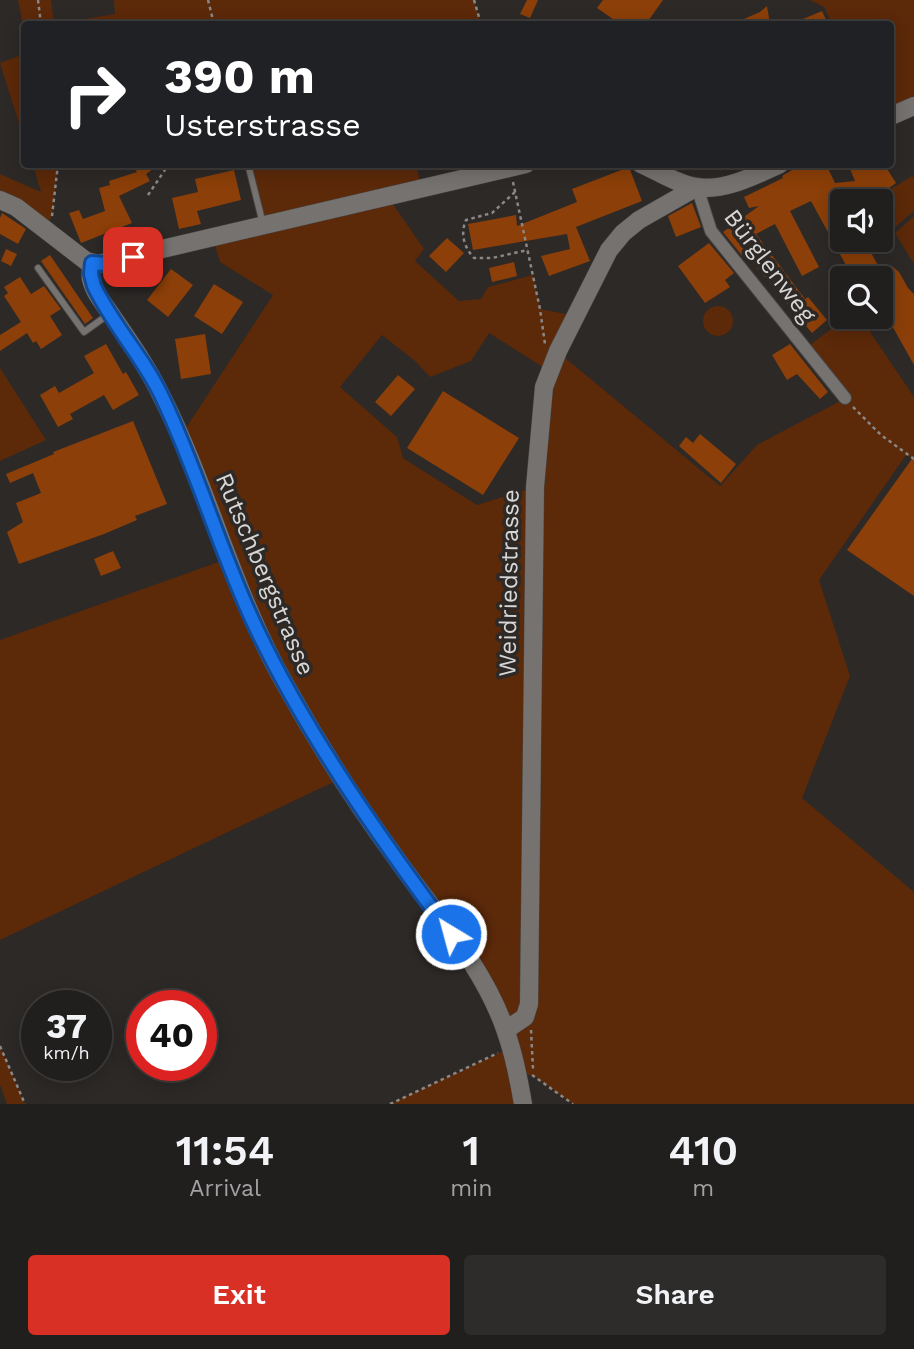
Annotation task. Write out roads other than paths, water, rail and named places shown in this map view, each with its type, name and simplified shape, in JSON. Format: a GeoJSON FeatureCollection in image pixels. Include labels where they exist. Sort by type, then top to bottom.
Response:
{"type":"FeatureCollection","features":[{"type":"Feature","properties":{"kind":"street"},"geometry":{"type":"LineString","coordinates":[[894,116],[914,106]]}},
{"type":"Feature","properties":{"kind":"street"},"geometry":{"type":"LineString","coordinates":[[0,200],[16,207],[79,257],[92,263],[113,262],[514,168]]}},
{"type":"Feature","properties":{"kind":"street"},"geometry":{"type":"LineString","coordinates":[[651,168],[697,187],[729,184],[770,168]]}},
{"type":"Feature","properties":{"kind":"street","name":"Bürglenweg"},"geometry":{"type":"LineString","coordinates":[[697,187],[711,231],[845,398]]}},
{"type":"Feature","properties":{"kind":"street","name":"Weidriedstrasse"},"geometry":{"type":"LineString","coordinates":[[508,1039],[525,1017],[529,1004],[535,487],[544,387],[558,351],[609,250],[623,233],[639,220],[697,187]]}},
{"type":"Feature","properties":{"kind":"street","name":"Rutschbergstrasse"},"geometry":{"type":"LineString","coordinates":[[92,263],[91,280],[162,396],[187,453],[233,574],[284,683],[342,778],[394,856],[464,951],[495,1004],[508,1039],[523,1104]]}},
{"type":"Feature","properties":{"kind":"lane"},"geometry":{"type":"LineString","coordinates":[[249,168],[263,226]]}},
{"type":"Feature","properties":{"kind":"lane"},"geometry":{"type":"LineString","coordinates":[[38,268],[84,332],[110,313]]}}]}
